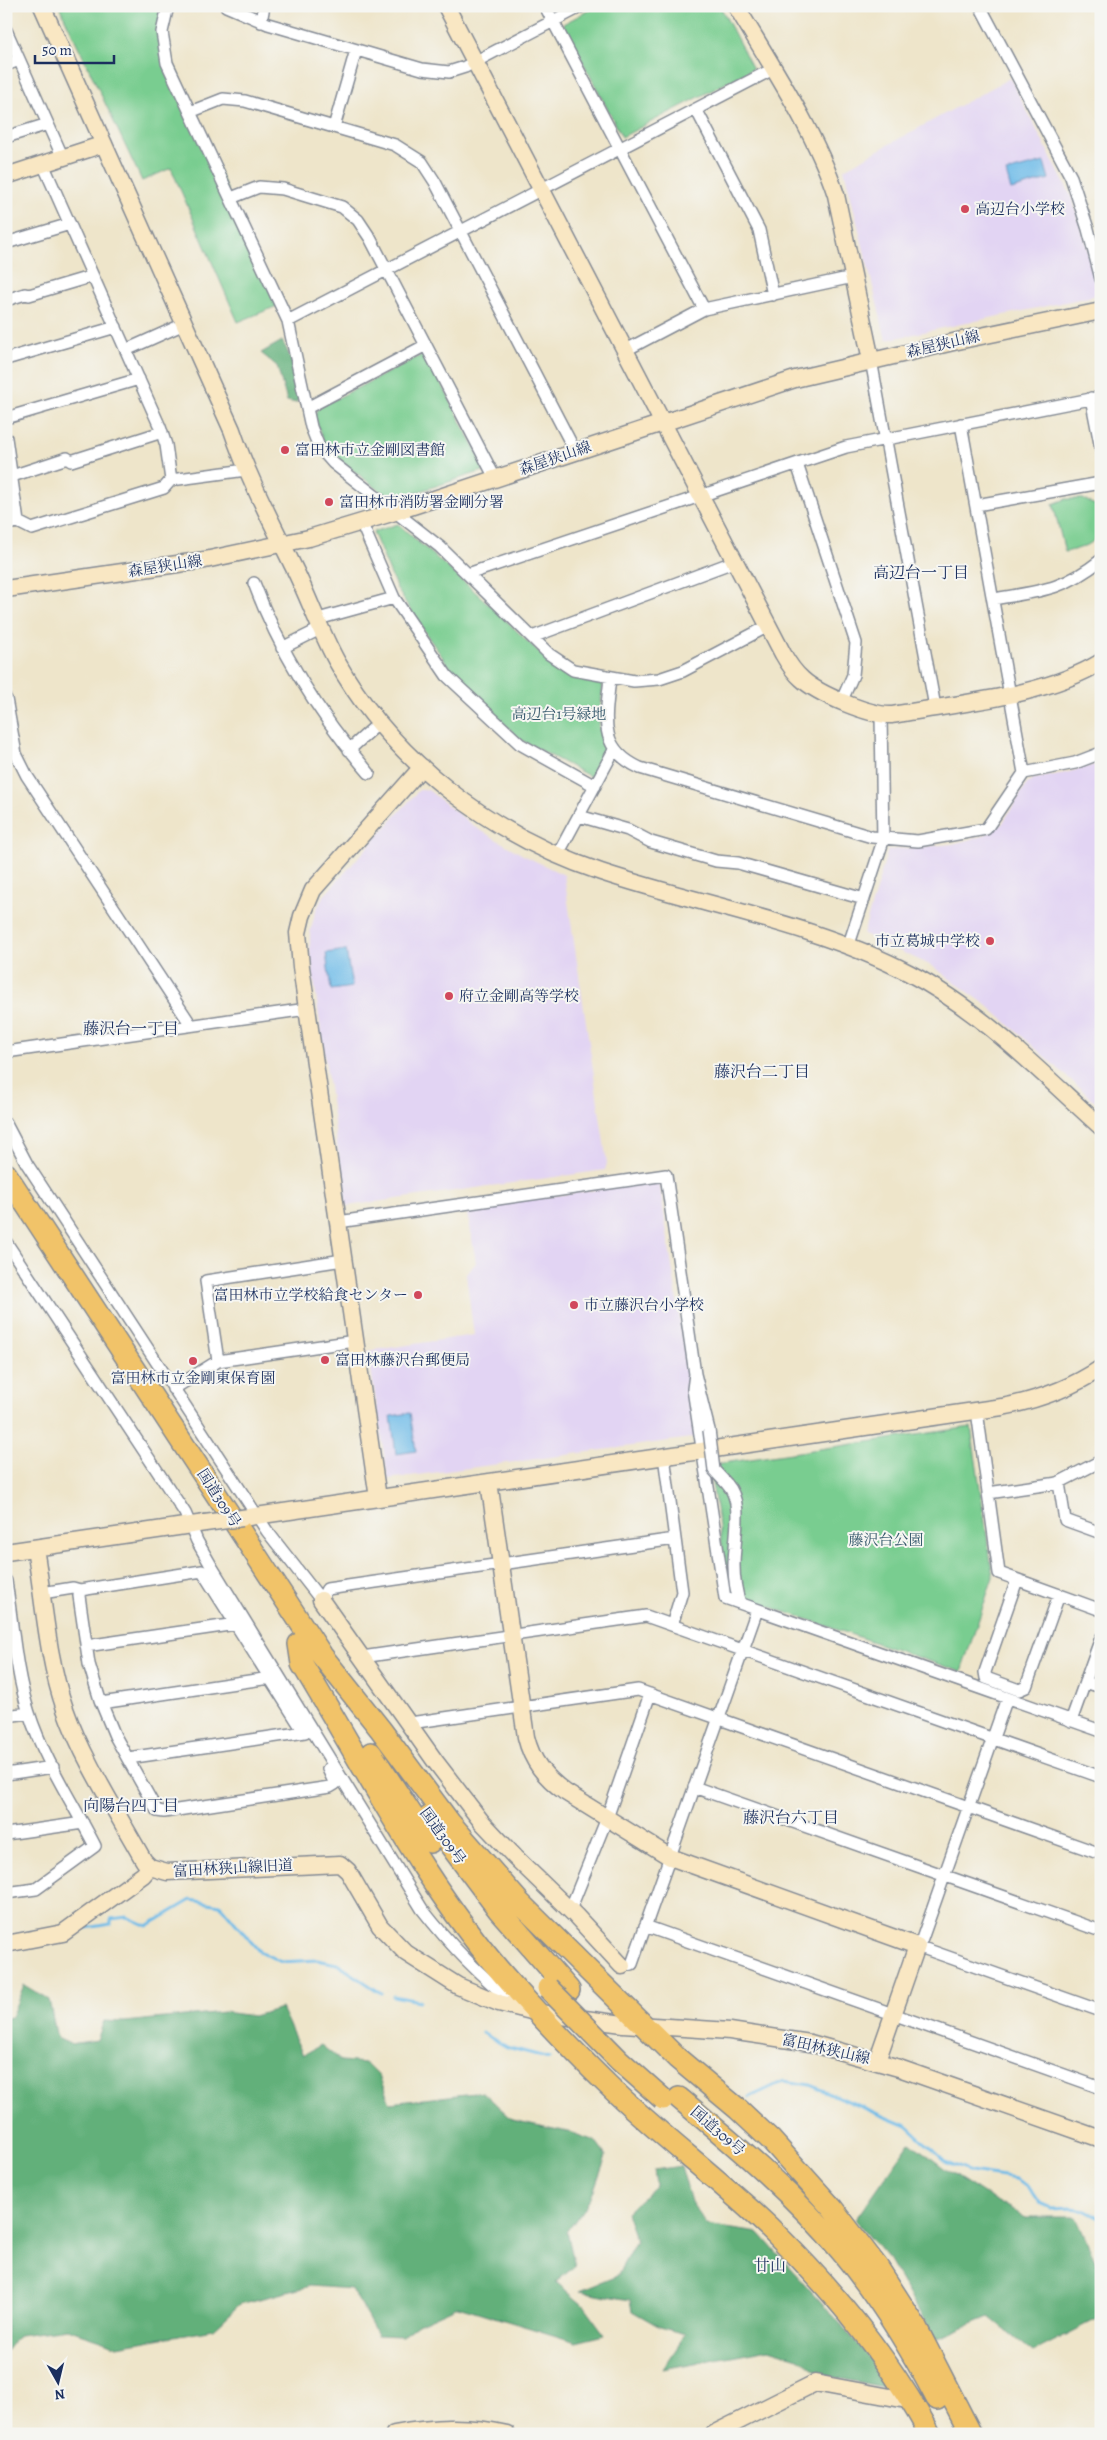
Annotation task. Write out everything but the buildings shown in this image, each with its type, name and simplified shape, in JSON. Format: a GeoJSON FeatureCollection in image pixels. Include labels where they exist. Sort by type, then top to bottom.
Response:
{"type":"FeatureCollection","features":[{"type":"Feature","properties":{"kind":"highway","name":"国道309号"},"geometry":{"type":"LineString","coordinates":[[6,1174],[319,1652],[449,1846],[559,1989],[619,2060],[671,2098],[774,2181],[841,2252],[895,2324],[956,2434]]}},
{"type":"Feature","properties":{"kind":"highway","name":"国道309号"},"geometry":{"type":"LineString","coordinates":[[6,1198],[430,1842],[476,1902],[559,1989]]}},
{"type":"Feature","properties":{"kind":"highway"},"geometry":{"type":"LineString","coordinates":[[299,1644],[302,1664],[441,1896],[480,1948],[531,2011],[608,2085],[756,2216],[823,2284],[878,2352],[912,2402],[930,2434]]}},
{"type":"Feature","properties":{"kind":"highway"},"geometry":{"type":"LineString","coordinates":[[319,1652],[470,1848],[519,1902],[677,2058],[738,2109],[771,2140],[832,2208],[878,2268],[916,2327],[971,2434]]}},
{"type":"Feature","properties":{"kind":"highway","name":"国道309号"},"geometry":{"type":"LineString","coordinates":[[671,2098],[810,2236],[848,2282],[909,2371],[940,2434]]}},
{"type":"Feature","properties":{"kind":"street"},"geometry":{"type":"LineString","coordinates":[[42,6],[232,430],[246,470],[338,662],[380,722],[422,767],[488,819],[525,841],[557,856],[603,873],[848,946],[907,972],[965,1008],[990,1027],[1101,1127]]}},
{"type":"Feature","properties":{"kind":"street"},"geometry":{"type":"LineString","coordinates":[[168,6],[162,32],[164,53],[288,321],[315,437],[332,463],[440,547],[549,654],[573,670],[610,678],[647,681],[670,677],[770,625]]}},
{"type":"Feature","properties":{"kind":"street"},"geometry":{"type":"LineString","coordinates":[[226,6],[261,22],[432,72],[449,72],[475,62],[582,6]]}},
{"type":"Feature","properties":{"kind":"street"},"geometry":{"type":"LineString","coordinates":[[261,22],[264,6]]}},
{"type":"Feature","properties":{"kind":"street"},"geometry":{"type":"LineString","coordinates":[[446,6],[770,625],[788,663],[802,680],[842,700],[881,716],[1010,694],[1060,681],[1101,662]]}},
{"type":"Feature","properties":{"kind":"street"},"geometry":{"type":"LineString","coordinates":[[545,6],[704,309]]}},
{"type":"Feature","properties":{"kind":"street"},"geometry":{"type":"LineString","coordinates":[[736,6],[773,69],[829,175],[836,195],[871,360],[935,707]]}},
{"type":"Feature","properties":{"kind":"street"},"geometry":{"type":"LineString","coordinates":[[980,6],[1071,177],[1088,229],[1101,279]]}},
{"type":"Feature","properties":{"kind":"street"},"geometry":{"type":"LineString","coordinates":[[6,30],[63,158]]}},
{"type":"Feature","properties":{"kind":"street"},"geometry":{"type":"LineString","coordinates":[[334,127],[356,50]]}},
{"type":"Feature","properties":{"kind":"street"},"geometry":{"type":"LineString","coordinates":[[6,65],[19,60]]}},
{"type":"Feature","properties":{"kind":"street"},"geometry":{"type":"LineString","coordinates":[[288,321],[773,69]]}},
{"type":"Feature","properties":{"kind":"street"},"geometry":{"type":"LineString","coordinates":[[190,112],[216,101],[233,99],[395,145],[414,155],[429,172],[575,451]]}},
{"type":"Feature","properties":{"kind":"street"},"geometry":{"type":"LineString","coordinates":[[696,109],[759,230],[773,295]]}},
{"type":"Feature","properties":{"kind":"street"},"geometry":{"type":"LineString","coordinates":[[6,137],[48,124]]}},
{"type":"Feature","properties":{"kind":"street"},"geometry":{"type":"LineString","coordinates":[[6,176],[104,144]]}},
{"type":"Feature","properties":{"kind":"street"},"geometry":{"type":"LineString","coordinates":[[43,164],[162,432],[166,445],[171,480]]}},
{"type":"Feature","properties":{"kind":"street"},"geometry":{"type":"LineString","coordinates":[[231,198],[248,190],[270,186],[342,208],[361,224],[387,270],[495,478]]}},
{"type":"Feature","properties":{"kind":"street"},"geometry":{"type":"LineString","coordinates":[[6,243],[70,224]]}},
{"type":"Feature","properties":{"kind":"street"},"geometry":{"type":"LineString","coordinates":[[6,300],[93,276]]}},
{"type":"Feature","properties":{"kind":"street"},"geometry":{"type":"LineString","coordinates":[[626,350],[704,309],[853,277]]}},
{"type":"Feature","properties":{"kind":"street","name":"森屋狭山線"},"geometry":{"type":"LineString","coordinates":[[6,589],[197,561],[282,544],[395,512],[795,379],[871,360],[1101,311]]}},
{"type":"Feature","properties":{"kind":"street"},"geometry":{"type":"LineString","coordinates":[[126,350],[184,324]]}},
{"type":"Feature","properties":{"kind":"street"},"geometry":{"type":"LineString","coordinates":[[6,359],[116,328]]}},
{"type":"Feature","properties":{"kind":"street"},"geometry":{"type":"LineString","coordinates":[[307,408],[426,345]]}},
{"type":"Feature","properties":{"kind":"street"},"geometry":{"type":"LineString","coordinates":[[6,418],[139,379]]}},
{"type":"Feature","properties":{"kind":"street"},"geometry":{"type":"LineString","coordinates":[[468,574],[846,447],[961,424],[1096,398],[1101,449]]}},
{"type":"Feature","properties":{"kind":"street"},"geometry":{"type":"LineString","coordinates":[[610,678],[606,727],[618,756],[640,768],[883,838],[918,841],[986,829],[1024,773],[961,424]]}},
{"type":"Feature","properties":{"kind":"street"},"geometry":{"type":"LineString","coordinates":[[12,476],[67,458],[71,461],[162,432]]}},
{"type":"Feature","properties":{"kind":"street"},"geometry":{"type":"LineString","coordinates":[[6,438],[18,522]]}},
{"type":"Feature","properties":{"kind":"street"},"geometry":{"type":"LineString","coordinates":[[797,464],[856,643],[853,675],[842,700]]}},
{"type":"Feature","properties":{"kind":"street"},"geometry":{"type":"LineString","coordinates":[[6,524],[18,522],[32,529],[164,488],[171,480],[246,470]]}},
{"type":"Feature","properties":{"kind":"street"},"geometry":{"type":"LineString","coordinates":[[976,505],[1101,482]]}},
{"type":"Feature","properties":{"kind":"street"},"geometry":{"type":"LineString","coordinates":[[361,522],[394,598],[446,676],[520,744],[595,786]]}},
{"type":"Feature","properties":{"kind":"street"},"geometry":{"type":"LineString","coordinates":[[993,599],[1057,587],[1081,576],[1101,560]]}},
{"type":"Feature","properties":{"kind":"street"},"geometry":{"type":"LineString","coordinates":[[532,636],[736,561]]}},
{"type":"Feature","properties":{"kind":"street"},"geometry":{"type":"LineString","coordinates":[[254,583],[282,648],[328,724],[369,773]]}},
{"type":"Feature","properties":{"kind":"street"},"geometry":{"type":"LineString","coordinates":[[282,648],[320,623],[394,598]]}},
{"type":"Feature","properties":{"kind":"street"},"geometry":{"type":"LineString","coordinates":[[6,699],[14,745],[27,776],[192,1025]]}},
{"type":"Feature","properties":{"kind":"street"},"geometry":{"type":"LineString","coordinates":[[848,946],[883,838],[881,716]]}},
{"type":"Feature","properties":{"kind":"street"},"geometry":{"type":"LineString","coordinates":[[349,750],[380,722]]}},
{"type":"Feature","properties":{"kind":"street"},"geometry":{"type":"LineString","coordinates":[[557,856],[614,750]]}},
{"type":"Feature","properties":{"kind":"street"},"geometry":{"type":"LineString","coordinates":[[1024,773],[1075,763],[1101,753]]}},
{"type":"Feature","properties":{"kind":"street"},"geometry":{"type":"LineString","coordinates":[[378,1498],[298,948],[298,933],[306,904],[313,890],[422,767]]}},
{"type":"Feature","properties":{"kind":"street"},"geometry":{"type":"LineString","coordinates":[[578,816],[628,830],[651,842],[716,861],[738,863],[864,899]]}},
{"type":"Feature","properties":{"kind":"street"},"geometry":{"type":"LineString","coordinates":[[6,1052],[307,1009]]}},
{"type":"Feature","properties":{"kind":"street"},"geometry":{"type":"LineString","coordinates":[[6,1124],[26,1164],[172,1389],[249,1517],[322,1600],[440,1767],[482,1821],[514,1857],[570,1910],[622,1966],[632,1964],[757,1610]]}},
{"type":"Feature","properties":{"kind":"street"},"geometry":{"type":"LineString","coordinates":[[338,1222],[666,1175],[695,1374],[709,1430],[714,1470],[731,1489],[734,1498],[738,1528],[735,1548],[735,1576],[740,1603]]}},
{"type":"Feature","properties":{"kind":"street"},"geometry":{"type":"LineString","coordinates":[[6,1242],[185,1513],[197,1524],[219,1578],[422,1909],[447,1940],[488,1983],[531,2011]]}},
{"type":"Feature","properties":{"kind":"street"},"geometry":{"type":"LineString","coordinates":[[218,1361],[206,1281],[343,1260]]}},
{"type":"Feature","properties":{"kind":"street"},"geometry":{"type":"LineString","coordinates":[[172,1389],[218,1361],[355,1341]]}},
{"type":"Feature","properties":{"kind":"street"},"geometry":{"type":"LineString","coordinates":[[6,1552],[977,1411],[1030,1402],[1059,1392],[1101,1368]]}},
{"type":"Feature","properties":{"kind":"street"},"geometry":{"type":"LineString","coordinates":[[695,1374],[693,1389],[725,1598],[1101,1732]]}},
{"type":"Feature","properties":{"kind":"street"},"geometry":{"type":"LineString","coordinates":[[977,1411],[999,1573],[1101,1610]]}},
{"type":"Feature","properties":{"kind":"street"},"geometry":{"type":"LineString","coordinates":[[664,1456],[682,1592],[672,1625]]}},
{"type":"Feature","properties":{"kind":"street"},"geometry":{"type":"LineString","coordinates":[[988,1493],[1059,1483],[1101,1461]]}},
{"type":"Feature","properties":{"kind":"street"},"geometry":{"type":"LineString","coordinates":[[488,1482],[529,1750],[536,1765],[550,1781],[670,1857],[1101,2011]]}},
{"type":"Feature","properties":{"kind":"street"},"geometry":{"type":"LineString","coordinates":[[1059,1483],[1065,1520],[1101,1533]]}},
{"type":"Feature","properties":{"kind":"street"},"geometry":{"type":"LineString","coordinates":[[322,1600],[327,1589],[675,1539]]}},
{"type":"Feature","properties":{"kind":"street"},"geometry":{"type":"LineString","coordinates":[[6,1944],[63,1933],[143,1875],[150,1867],[144,1861],[84,1751],[65,1710],[54,1670],[36,1548]]}},
{"type":"Feature","properties":{"kind":"street"},"geometry":{"type":"LineString","coordinates":[[42,1593],[73,1588],[80,1590],[202,1571],[333,1776],[334,1786],[159,1812],[128,1758],[101,1703],[86,1646],[78,1596],[80,1590]]}},
{"type":"Feature","properties":{"kind":"street"},"geometry":{"type":"LineString","coordinates":[[1017,1580],[985,1672],[986,1678],[1020,1690],[1026,1687],[1059,1595]]}},
{"type":"Feature","properties":{"kind":"street"},"geometry":{"type":"LineString","coordinates":[[6,1581],[11,1657],[29,1713],[53,1767],[95,1846],[36,1889],[6,1893]]}},
{"type":"Feature","properties":{"kind":"street"},"geometry":{"type":"LineString","coordinates":[[362,1657],[646,1616],[1101,1777]]}},
{"type":"Feature","properties":{"kind":"street"},"geometry":{"type":"LineString","coordinates":[[86,1646],[236,1624]]}},
{"type":"Feature","properties":{"kind":"street"},"geometry":{"type":"LineString","coordinates":[[1071,1721],[1081,1687],[1086,1682],[1101,1638]]}},
{"type":"Feature","properties":{"kind":"street"},"geometry":{"type":"LineString","coordinates":[[101,1703],[270,1678]]}},
{"type":"Feature","properties":{"kind":"street"},"geometry":{"type":"LineString","coordinates":[[1086,1682],[1101,1687]]}},
{"type":"Feature","properties":{"kind":"street"},"geometry":{"type":"LineString","coordinates":[[410,1723],[638,1690],[1101,1854]]}},
{"type":"Feature","properties":{"kind":"street"},"geometry":{"type":"LineString","coordinates":[[570,1910],[607,1818],[650,1694]]}},
{"type":"Feature","properties":{"kind":"street"},"geometry":{"type":"LineString","coordinates":[[877,2061],[917,1946],[922,1939],[1006,1698]]}},
{"type":"Feature","properties":{"kind":"street"},"geometry":{"type":"LineString","coordinates":[[6,1716],[29,1713]]}},
{"type":"Feature","properties":{"kind":"street"},"geometry":{"type":"LineString","coordinates":[[128,1758],[305,1732]]}},
{"type":"Feature","properties":{"kind":"street"},"geometry":{"type":"LineString","coordinates":[[6,1774],[53,1767]]}},
{"type":"Feature","properties":{"kind":"street"},"geometry":{"type":"LineString","coordinates":[[694,1787],[1101,1931]]}},
{"type":"Feature","properties":{"kind":"street"},"geometry":{"type":"LineString","coordinates":[[6,1834],[83,1823]]}},
{"type":"Feature","properties":{"kind":"street","name":"富田林狭山線旧道"},"geometry":{"type":"LineString","coordinates":[[150,1867],[167,1872],[340,1864],[348,1871],[380,1926],[406,1953],[446,1979],[474,1994],[531,2011]]}},
{"type":"Feature","properties":{"kind":"street"},"geometry":{"type":"LineString","coordinates":[[645,1926],[893,2014],[1100,2084]]}},
{"type":"Feature","properties":{"kind":"street","name":"富田林狭山線"},"geometry":{"type":"LineString","coordinates":[[531,2011],[646,2026],[706,2029],[792,2040],[877,2061],[1101,2140]]}},
{"type":"Feature","properties":{"kind":"street"},"geometry":{"type":"LineString","coordinates":[[713,2434],[815,2383],[912,2402]]}},
{"type":"Feature","properties":{"kind":"street"},"geometry":{"type":"LineString","coordinates":[[394,2434],[434,2428],[507,2434]]}},
{"type":"Feature","properties":{"kind":"shaded area","name":"高辺台小学校"},"geometry":{"type":"Polygon","coordinates":[[[1010,78],[1071,196],[1086,242],[1098,295],[886,340],[844,169],[1010,78]]]}},
{"type":"Feature","properties":{"kind":"shaded area","name":"市立葛城中学校"},"geometry":{"type":"Polygon","coordinates":[[[1101,763],[1101,1107],[988,1006],[932,966],[863,934],[888,850],[952,844],[983,836],[1002,824],[1026,785],[1033,779],[1101,763]]]}},
{"type":"Feature","properties":{"kind":"shaded area","name":"府立金剛高等学校"},"geometry":{"type":"Polygon","coordinates":[[[419,790],[428,790],[475,827],[523,855],[564,875],[607,1163],[605,1170],[346,1206],[310,953],[310,933],[315,913],[323,897],[419,790]]]}},
{"type":"Feature","properties":{"kind":"shaded area","name":"市立藤沢台小学校"},"geometry":{"type":"Polygon","coordinates":[[[659,1181],[698,1437],[388,1479],[368,1351],[474,1335],[466,1274],[476,1263],[467,1208],[659,1181]]]}},
{"type":"Feature","properties":{"kind":"green space"},"geometry":{"type":"Polygon","coordinates":[[[59,6],[163,6],[158,28],[277,306],[238,322],[171,168],[142,181],[59,6]]]}},
{"type":"Feature","properties":{"kind":"green space"},"geometry":{"type":"Polygon","coordinates":[[[597,6],[720,6],[753,69],[622,137],[563,24],[597,6]]]}},
{"type":"Feature","properties":{"kind":"green space"},"geometry":{"type":"Polygon","coordinates":[[[282,341],[289,354],[300,397],[296,403],[287,401],[277,366],[261,353],[282,341]]]}},
{"type":"Feature","properties":{"kind":"green space"},"geometry":{"type":"Polygon","coordinates":[[[420,356],[428,357],[486,470],[392,500],[333,455],[325,445],[314,416],[318,408],[420,356]]]}},
{"type":"Feature","properties":{"kind":"green space"},"geometry":{"type":"Polygon","coordinates":[[[1066,499],[1083,499],[1101,508],[1101,519],[1095,539],[1084,547],[1065,552],[1053,504],[1066,499]]]}},
{"type":"Feature","properties":{"kind":"green space","name":"高辺台1号緑地"},"geometry":{"type":"Polygon","coordinates":[[[398,524],[556,665],[586,680],[603,684],[599,726],[608,749],[593,778],[521,740],[460,681],[428,637],[397,589],[373,532],[398,524]]]}},
{"type":"Feature","properties":{"kind":"green space","name":"藤沢台公園"},"geometry":{"type":"Polygon","coordinates":[[[971,1427],[993,1577],[961,1672],[730,1593],[709,1465],[971,1427]]]}},
{"type":"Feature","properties":{"kind":"green space"},"geometry":{"type":"Polygon","coordinates":[[[24,1985],[49,2000],[57,2038],[70,2044],[97,2040],[104,2021],[124,2022],[224,2012],[253,2016],[281,2008],[303,2055],[321,2045],[341,2061],[366,2063],[379,2076],[390,2103],[483,2092],[513,2120],[572,2133],[595,2141],[606,2156],[591,2198],[567,2232],[575,2266],[556,2282],[583,2305],[605,2335],[576,2342],[458,2306],[418,2324],[402,2336],[377,2335],[352,2289],[310,2286],[240,2304],[213,2329],[118,2346],[67,2329],[19,2335],[6,2351],[6,2018],[11,2017],[24,1985]]]}},
{"type":"Feature","properties":{"kind":"green space"},"geometry":{"type":"Polygon","coordinates":[[[910,2142],[948,2171],[1025,2217],[1076,2217],[1101,2273],[1101,2317],[1033,2352],[989,2317],[935,2339],[889,2260],[855,2220],[910,2142]]]}},
{"type":"Feature","properties":{"kind":"green space"},"geometry":{"type":"Polygon","coordinates":[[[681,2166],[691,2202],[707,2225],[759,2233],[845,2329],[893,2389],[823,2375],[798,2358],[768,2349],[663,2369],[686,2334],[660,2327],[632,2311],[630,2300],[580,2291],[617,2276],[636,2241],[626,2213],[656,2185],[654,2170],[681,2166]]]}},
{"type":"Feature","properties":{"kind":"water"},"geometry":{"type":"Polygon","coordinates":[[[1044,162],[1049,179],[1011,190],[1006,172],[1044,162]]]}},
{"type":"Feature","properties":{"kind":"water"},"geometry":{"type":"Polygon","coordinates":[[[346,950],[352,987],[331,990],[326,953],[346,950]]]}},
{"type":"Feature","properties":{"kind":"water"},"geometry":{"type":"Polygon","coordinates":[[[410,1413],[416,1451],[396,1454],[391,1416],[410,1413]]]}},
{"type":"Feature","properties":{"kind":"waterway"},"geometry":{"type":"LineString","coordinates":[[79,1929],[111,1924],[111,1919],[127,1917],[147,1926],[191,1900],[220,1905],[259,1951],[281,1962],[317,1960],[337,1964],[381,1993]]}},
{"type":"Feature","properties":{"kind":"waterway"},"geometry":{"type":"LineString","coordinates":[[393,1996],[420,2001]]}},
{"type":"Feature","properties":{"kind":"waterway"},"geometry":{"type":"LineString","coordinates":[[482,2033],[507,2047],[549,2058]]}},
{"type":"Feature","properties":{"kind":"waterway"},"geometry":{"type":"LineString","coordinates":[[750,2097],[784,2081],[810,2085],[907,2126],[945,2161],[970,2172],[1016,2179],[1028,2186],[1040,2204],[1051,2209],[1072,2208],[1086,2210],[1101,2218]]}},
{"type":"Feature","properties":{"kind":"place","name":"高辺台小学校"},"geometry":{"type":"Point","coordinates":[965,209]}},
{"type":"Feature","properties":{"kind":"place","name":"富田林市立金剛図書館"},"geometry":{"type":"Point","coordinates":[285,450]}},
{"type":"Feature","properties":{"kind":"place","name":"富田林市消防署金剛分署"},"geometry":{"type":"Point","coordinates":[329,502]}},
{"type":"Feature","properties":{"kind":"place","name":"市立葛城中学校"},"geometry":{"type":"Point","coordinates":[990,941]}},
{"type":"Feature","properties":{"kind":"place","name":"府立金剛高等学校"},"geometry":{"type":"Point","coordinates":[449,996]}},
{"type":"Feature","properties":{"kind":"place","name":"富田林市立学校給食センター"},"geometry":{"type":"Point","coordinates":[418,1295]}},
{"type":"Feature","properties":{"kind":"place","name":"市立藤沢台小学校"},"geometry":{"type":"Point","coordinates":[574,1305]}},
{"type":"Feature","properties":{"kind":"place","name":"富田林藤沢台郵便局"},"geometry":{"type":"Point","coordinates":[325,1360]}},
{"type":"Feature","properties":{"kind":"place","name":"富田林市立金剛東保育園"},"geometry":{"type":"Point","coordinates":[193,1361]}},
{"type":"Feature","properties":{"kind":"district","name":"高辺台一丁目"},"geometry":{"type":"Point","coordinates":[921,572]}},
{"type":"Feature","properties":{"kind":"district","name":"藤沢台一丁目"},"geometry":{"type":"Point","coordinates":[131,1028]}},
{"type":"Feature","properties":{"kind":"district","name":"藤沢台二丁目"},"geometry":{"type":"Point","coordinates":[762,1071]}},
{"type":"Feature","properties":{"kind":"district","name":"向陽台四丁目"},"geometry":{"type":"Point","coordinates":[131,1805]}},
{"type":"Feature","properties":{"kind":"district","name":"藤沢台六丁目"},"geometry":{"type":"Point","coordinates":[791,1817]}},
{"type":"Feature","properties":{"kind":"district","name":"廿山"},"geometry":{"type":"Point","coordinates":[770,2265]}}]}
